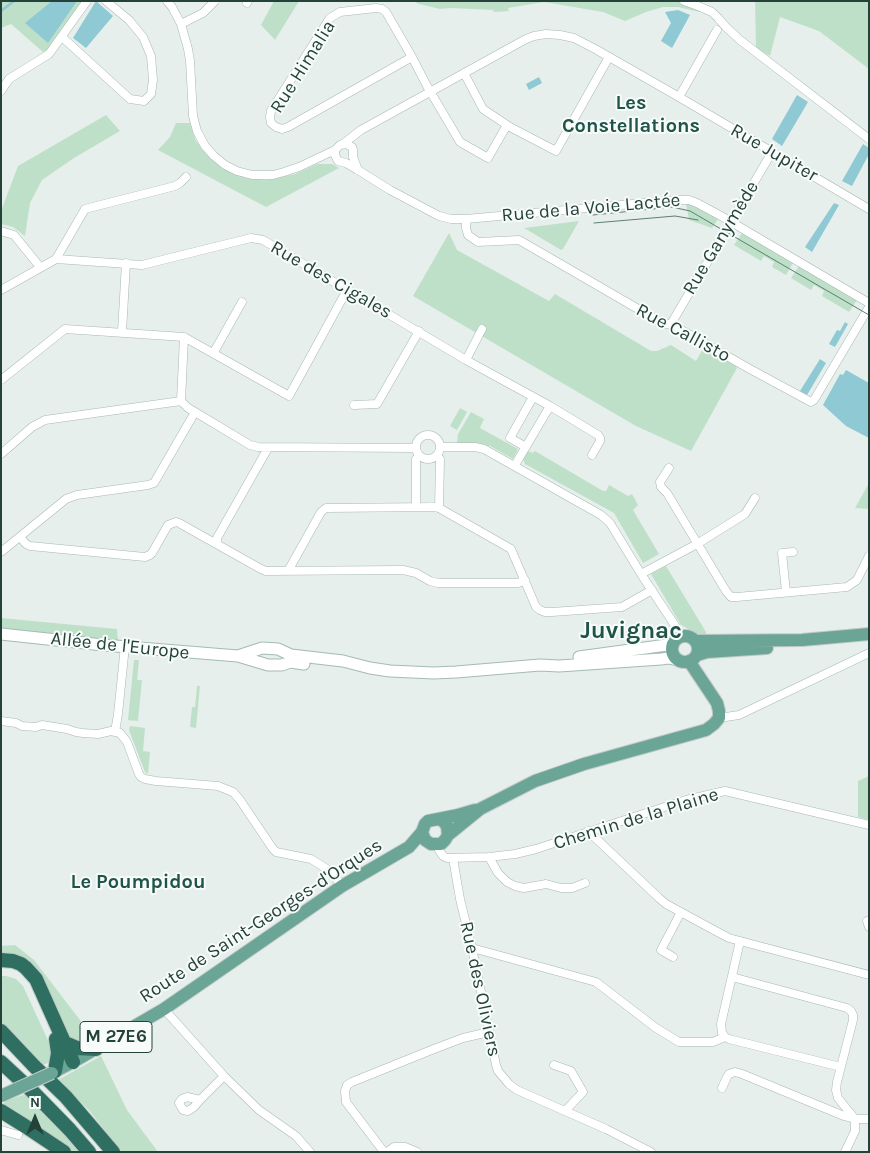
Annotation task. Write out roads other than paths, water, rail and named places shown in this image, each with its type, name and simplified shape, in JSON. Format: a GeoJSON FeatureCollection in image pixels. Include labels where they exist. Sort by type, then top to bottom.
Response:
{"type":"FeatureCollection","features":[{"type":"Feature","properties":{"kind":"highway"},"geometry":{"type":"LineString","coordinates":[[1,960],[14,961],[21,964],[36,979],[60,1041],[62,1068]]}},
{"type":"Feature","properties":{"kind":"highway"},"geometry":{"type":"LineString","coordinates":[[1,966],[13,968],[28,980],[60,1041],[77,1048],[96,1049]]}},
{"type":"Feature","properties":{"kind":"highway"},"geometry":{"type":"LineString","coordinates":[[1,1031],[66,1097],[113,1152]]}},
{"type":"Feature","properties":{"kind":"highway"},"geometry":{"type":"LineString","coordinates":[[1,1045],[103,1152]]}},
{"type":"Feature","properties":{"kind":"highway"},"geometry":{"type":"LineString","coordinates":[[1,1062],[30,1089],[90,1152]]}},
{"type":"Feature","properties":{"kind":"highway"},"geometry":{"type":"LineString","coordinates":[[1,1112],[64,1152]]}},
{"type":"Feature","properties":{"kind":"main road"},"geometry":{"type":"LineString","coordinates":[[480,809],[428,821],[422,832],[424,838],[433,844],[445,840],[448,835],[480,809],[525,785],[557,772],[706,730],[714,724],[719,718],[717,703],[688,659],[673,653],[672,649],[679,639],[690,637],[696,641],[802,640],[869,634]]}},
{"type":"Feature","properties":{"kind":"main road"},"geometry":{"type":"LineString","coordinates":[[688,659],[707,652],[869,638]]}},
{"type":"Feature","properties":{"kind":"main road"},"geometry":{"type":"LineString","coordinates":[[688,659],[698,648],[696,641]]}},
{"type":"Feature","properties":{"kind":"main road"},"geometry":{"type":"LineString","coordinates":[[438,819],[446,826],[448,835]]}},
{"type":"Feature","properties":{"kind":"main road","name":"Route de Saint-Georges-d'Orques"},"geometry":{"type":"LineString","coordinates":[[1,1096],[62,1068],[164,1009],[342,886],[409,847],[422,832]]}},
{"type":"Feature","properties":{"kind":"main road","name":"Route de Saint-Georges-d'Orques"},"geometry":{"type":"LineString","coordinates":[[409,847],[433,844]]}},
{"type":"Feature","properties":{"kind":"street"},"geometry":{"type":"LineString","coordinates":[[1,91],[9,79],[49,54],[87,1]]}},
{"type":"Feature","properties":{"kind":"street"},"geometry":{"type":"LineString","coordinates":[[62,37],[130,99],[144,101],[150,94],[153,80],[151,56],[143,37],[129,20],[106,1]]}},
{"type":"Feature","properties":{"kind":"street"},"geometry":{"type":"LineString","coordinates":[[167,1],[181,24],[187,43],[190,61],[193,116],[197,131],[205,146],[214,156],[225,165],[237,171],[252,174],[273,174],[284,172],[317,159],[343,144],[349,145],[358,170]]}},
{"type":"Feature","properties":{"kind":"street"},"geometry":{"type":"LineString","coordinates":[[181,24],[203,13],[215,1]]}},
{"type":"Feature","properties":{"kind":"street"},"geometry":{"type":"LineString","coordinates":[[684,1],[712,12],[740,40],[869,139]]}},
{"type":"Feature","properties":{"kind":"street","name":"Rue Himalia"},"geometry":{"type":"LineString","coordinates":[[412,57],[288,127],[282,129],[271,123],[271,111],[330,18],[340,12],[376,8],[386,12],[412,57],[430,92]]}},
{"type":"Feature","properties":{"kind":"street"},"geometry":{"type":"LineString","coordinates":[[679,97],[717,30]]}},
{"type":"Feature","properties":{"kind":"street","name":"Rue Jupiter"},"geometry":{"type":"LineString","coordinates":[[343,144],[361,130],[526,39],[546,34],[560,35],[574,38],[609,57],[869,209]]}},
{"type":"Feature","properties":{"kind":"street"},"geometry":{"type":"LineString","coordinates":[[464,73],[483,109],[507,125],[556,151],[609,57]]}},
{"type":"Feature","properties":{"kind":"street"},"geometry":{"type":"LineString","coordinates":[[430,92],[460,142],[488,158],[507,125]]}},
{"type":"Feature","properties":{"kind":"street"},"geometry":{"type":"LineString","coordinates":[[317,159],[336,159],[346,163],[350,161],[355,136]]}},
{"type":"Feature","properties":{"kind":"street"},"geometry":{"type":"LineString","coordinates":[[335,150],[336,159]]}},
{"type":"Feature","properties":{"kind":"street","name":"Rue Ganymède"},"geometry":{"type":"LineString","coordinates":[[671,324],[772,152]]}},
{"type":"Feature","properties":{"kind":"street","name":"Rue de la Voie Lactée"},"geometry":{"type":"LineString","coordinates":[[346,163],[402,197],[439,216],[451,219],[681,199],[689,200],[731,222],[869,305]]}},
{"type":"Feature","properties":{"kind":"street"},"geometry":{"type":"LineString","coordinates":[[56,259],[85,209],[175,186],[186,177]]}},
{"type":"Feature","properties":{"kind":"street","name":"Rue Callisto"},"geometry":{"type":"LineString","coordinates":[[466,219],[468,234],[478,242],[519,240],[664,324],[671,324],[804,400],[811,402],[814,400],[869,305]]}},
{"type":"Feature","properties":{"kind":"street"},"geometry":{"type":"LineString","coordinates":[[1,230],[14,234],[40,267]]}},
{"type":"Feature","properties":{"kind":"street","name":"Rue des Cigales"},"geometry":{"type":"LineString","coordinates":[[1,290],[56,259],[142,264],[251,238],[263,240],[466,360],[550,406],[598,435],[600,441],[592,455]]}},
{"type":"Feature","properties":{"kind":"street"},"geometry":{"type":"LineString","coordinates":[[122,332],[126,263]]}},
{"type":"Feature","properties":{"kind":"street"},"geometry":{"type":"LineString","coordinates":[[1,380],[65,329],[122,332],[184,336],[288,396],[347,290]]}},
{"type":"Feature","properties":{"kind":"street"},"geometry":{"type":"LineString","coordinates":[[214,352],[242,302]]}},
{"type":"Feature","properties":{"kind":"street"},"geometry":{"type":"LineString","coordinates":[[466,360],[482,329]]}},
{"type":"Feature","properties":{"kind":"street"},"geometry":{"type":"LineString","coordinates":[[354,405],[377,404],[419,331]]}},
{"type":"Feature","properties":{"kind":"street"},"geometry":{"type":"LineString","coordinates":[[184,336],[181,401],[188,408],[250,445],[258,448],[418,452],[427,459],[431,459],[437,456],[440,447],[440,443],[435,437],[427,435],[418,441],[418,452],[416,459],[416,507]]}},
{"type":"Feature","properties":{"kind":"street"},"geometry":{"type":"LineString","coordinates":[[526,447],[510,438],[533,397]]}},
{"type":"Feature","properties":{"kind":"street"},"geometry":{"type":"LineString","coordinates":[[1,454],[32,427],[45,420],[181,401]]}},
{"type":"Feature","properties":{"kind":"street"},"geometry":{"type":"LineString","coordinates":[[515,466],[550,406]]}},
{"type":"Feature","properties":{"kind":"street"},"geometry":{"type":"LineString","coordinates":[[1,552],[58,504],[71,497],[148,486],[154,483],[195,412]]}},
{"type":"Feature","properties":{"kind":"street"},"geometry":{"type":"LineString","coordinates":[[440,447],[475,447],[484,449],[610,523],[652,590],[679,639]]}},
{"type":"Feature","properties":{"kind":"street"},"geometry":{"type":"LineString","coordinates":[[217,544],[217,538],[268,448]]}},
{"type":"Feature","properties":{"kind":"street"},"geometry":{"type":"LineString","coordinates":[[437,456],[440,459],[439,508]]}},
{"type":"Feature","properties":{"kind":"street"},"geometry":{"type":"LineString","coordinates":[[669,468],[660,485],[667,493],[731,597],[737,598],[847,587],[857,580],[868,556]]}},
{"type":"Feature","properties":{"kind":"street"},"geometry":{"type":"LineString","coordinates":[[641,574],[698,544],[745,514],[755,498]]}},
{"type":"Feature","properties":{"kind":"street"},"geometry":{"type":"LineString","coordinates":[[288,570],[321,512],[326,508],[439,508],[511,549],[536,607],[545,612],[622,607],[652,590]]}},
{"type":"Feature","properties":{"kind":"street"},"geometry":{"type":"LineString","coordinates":[[20,537],[30,546],[145,557],[152,553],[168,525],[176,522],[266,571],[404,570],[416,572],[430,581],[438,583],[518,583],[525,580]]}},
{"type":"Feature","properties":{"kind":"street"},"geometry":{"type":"LineString","coordinates":[[786,592],[782,553],[793,552]]}},
{"type":"Feature","properties":{"kind":"street","name":"Allée de l'Europe"},"geometry":{"type":"LineString","coordinates":[[1,634],[238,656],[256,656]]}},
{"type":"Feature","properties":{"kind":"street","name":"Allée de l'Europe"},"geometry":{"type":"LineString","coordinates":[[540,665],[558,660],[668,645],[679,639]]}},
{"type":"Feature","properties":{"kind":"street"},"geometry":{"type":"LineString","coordinates":[[115,732],[125,646]]}},
{"type":"Feature","properties":{"kind":"street","name":"Allée de l'Europe"},"geometry":{"type":"LineString","coordinates":[[256,656],[262,648],[278,649],[290,662],[343,668],[434,673],[540,665],[559,666],[669,658],[688,659]]}},
{"type":"Feature","properties":{"kind":"street"},"geometry":{"type":"LineString","coordinates":[[719,718],[740,715],[869,653]]}},
{"type":"Feature","properties":{"kind":"street","name":"Allée de l'Europe"},"geometry":{"type":"LineString","coordinates":[[256,656],[259,664],[268,665],[282,665],[286,658]]}},
{"type":"Feature","properties":{"kind":"street"},"geometry":{"type":"LineString","coordinates":[[1,721],[16,723],[22,726],[36,727],[42,725],[67,728],[83,733],[120,733],[127,742],[141,777],[156,781],[218,786],[232,792],[240,800],[276,852],[311,859],[330,871],[342,886]]}},
{"type":"Feature","properties":{"kind":"street","name":"Chemin de la Plaine"},"geometry":{"type":"LineString","coordinates":[[454,858],[489,857],[536,849],[686,800],[725,791],[869,824]]}},
{"type":"Feature","properties":{"kind":"street"},"geometry":{"type":"LineString","coordinates":[[588,831],[659,898],[729,938],[869,975]]}},
{"type":"Feature","properties":{"kind":"street"},"geometry":{"type":"LineString","coordinates":[[433,844],[443,856],[454,858]]}},
{"type":"Feature","properties":{"kind":"street"},"geometry":{"type":"LineString","coordinates":[[489,857],[498,873],[507,882],[515,886],[524,888],[546,884],[561,888],[572,888],[585,883]]}},
{"type":"Feature","properties":{"kind":"street","name":"Rue des Oliviers"},"geometry":{"type":"LineString","coordinates":[[454,858],[460,899],[496,1065],[503,1078],[517,1090],[606,1129],[651,1152]]}},
{"type":"Feature","properties":{"kind":"street"},"geometry":{"type":"LineString","coordinates":[[673,957],[661,950],[681,912]]}},
{"type":"Feature","properties":{"kind":"street"},"geometry":{"type":"LineString","coordinates":[[740,941],[721,1024],[722,1033],[725,1037],[841,1067]]}},
{"type":"Feature","properties":{"kind":"street"},"geometry":{"type":"LineString","coordinates":[[472,948],[596,982],[656,1028],[679,1042],[713,1042],[725,1037]]}},
{"type":"Feature","properties":{"kind":"street"},"geometry":{"type":"LineString","coordinates":[[732,977],[847,1008],[851,1011],[853,1020],[836,1090],[838,1098],[855,1119],[856,1131],[845,1152]]}},
{"type":"Feature","properties":{"kind":"street"},"geometry":{"type":"LineString","coordinates":[[164,1009],[224,1076],[259,1110],[296,1136],[308,1150]]}},
{"type":"Feature","properties":{"kind":"street"},"geometry":{"type":"LineString","coordinates":[[417,1152],[405,1147],[394,1148],[385,1152],[346,1102],[345,1091],[347,1085],[463,1038],[489,1032]]}},
{"type":"Feature","properties":{"kind":"street"},"geometry":{"type":"LineString","coordinates":[[554,1065],[571,1071],[583,1092],[565,1111]]}},
{"type":"Feature","properties":{"kind":"street"},"geometry":{"type":"LineString","coordinates":[[722,1088],[726,1077],[735,1072],[844,1116],[855,1119],[869,1119]]}},
{"type":"Feature","properties":{"kind":"street"},"geometry":{"type":"LineString","coordinates":[[200,1100],[224,1076]]}},
{"type":"Feature","properties":{"kind":"street"},"geometry":{"type":"LineString","coordinates":[[1,1130],[18,1135]]}},
{"type":"Feature","properties":{"kind":"street"},"geometry":{"type":"LineString","coordinates":[[297,1152],[308,1150]]}},
{"type":"Feature","properties":{"kind":"water"},"geometry":{"type":"Polygon","coordinates":[[[52,1],[77,1],[48,43],[25,23],[52,1]]]}},
{"type":"Feature","properties":{"kind":"water"},"geometry":{"type":"Polygon","coordinates":[[[96,1],[113,16],[86,48],[73,38],[96,1]]]}},
{"type":"Feature","properties":{"kind":"water"},"geometry":{"type":"Polygon","coordinates":[[[678,10],[690,15],[672,48],[661,41],[671,23],[665,12],[678,10]]]}},
{"type":"Feature","properties":{"kind":"water"},"geometry":{"type":"Polygon","coordinates":[[[539,77],[542,83],[529,90],[526,84],[539,77]]]}},
{"type":"Feature","properties":{"kind":"water"},"geometry":{"type":"Polygon","coordinates":[[[797,95],[808,102],[782,146],[772,139],[797,95]]]}},
{"type":"Feature","properties":{"kind":"water"},"geometry":{"type":"Polygon","coordinates":[[[863,144],[869,148],[869,154],[852,186],[842,181],[863,144]]]}},
{"type":"Feature","properties":{"kind":"water"},"geometry":{"type":"Polygon","coordinates":[[[834,203],[839,205],[812,252],[805,247],[834,203]]]}},
{"type":"Feature","properties":{"kind":"water"},"geometry":{"type":"Polygon","coordinates":[[[845,322],[848,324],[835,347],[829,344],[837,330],[840,331],[845,322]]]}},
{"type":"Feature","properties":{"kind":"water"},"geometry":{"type":"Polygon","coordinates":[[[820,359],[826,363],[807,395],[800,391],[820,359]]]}},
{"type":"Feature","properties":{"kind":"water"},"geometry":{"type":"Polygon","coordinates":[[[846,370],[869,383],[869,438],[846,426],[823,405],[840,374],[843,375],[846,370]]]}},
{"type":"Feature","properties":{"kind":"waterway"},"geometry":{"type":"LineString","coordinates":[[1,11],[14,1]]}},
{"type":"Feature","properties":{"kind":"tram line"},"geometry":{"type":"LineString","coordinates":[[593,215],[672,207],[690,211],[869,315]]}},
{"type":"Feature","properties":{"kind":"tram line"},"geometry":{"type":"LineString","coordinates":[[594,223],[675,216],[698,220]]}},
{"type":"Feature","properties":{"kind":"district","name":"Les Constellations"},"geometry":{"type":"Point","coordinates":[631,114]}},
{"type":"Feature","properties":{"kind":"district","name":"Juvignac"},"geometry":{"type":"Point","coordinates":[631,631]}},
{"type":"Feature","properties":{"kind":"district","name":"Le Poumpidou"},"geometry":{"type":"Point","coordinates":[138,882]}}]}
